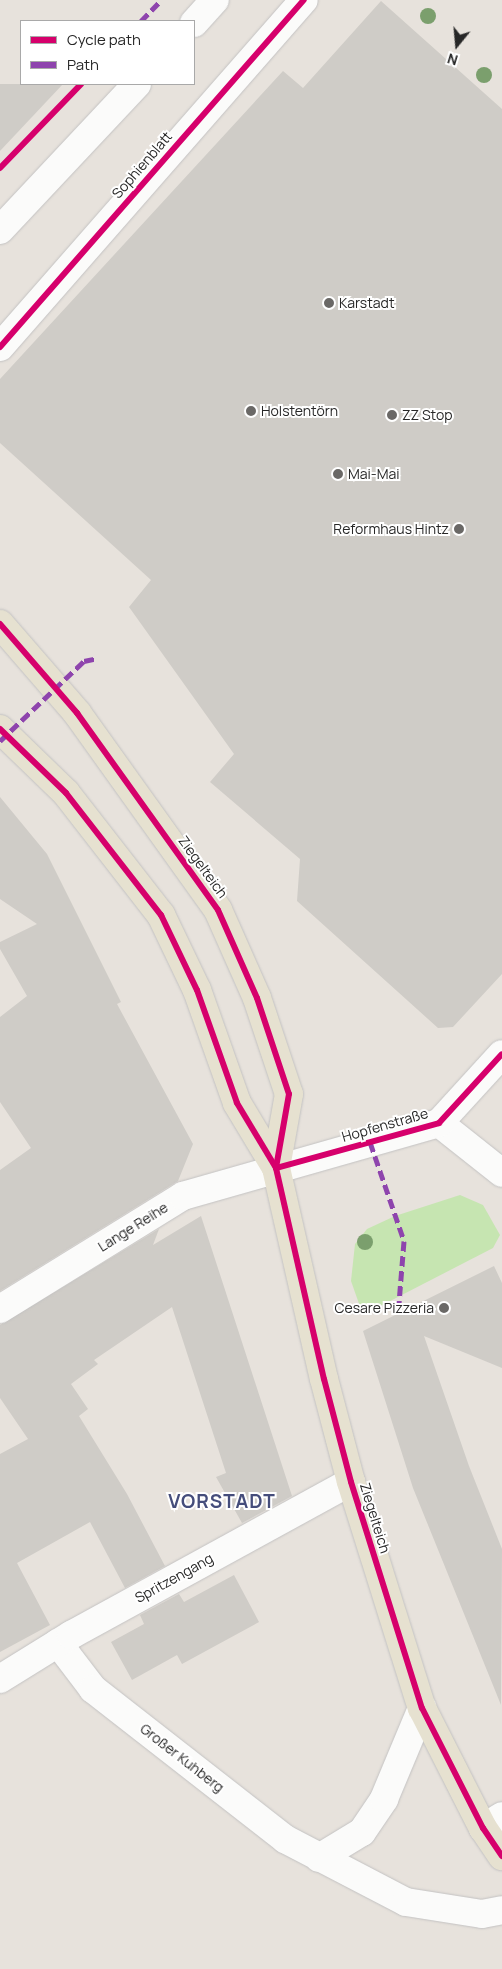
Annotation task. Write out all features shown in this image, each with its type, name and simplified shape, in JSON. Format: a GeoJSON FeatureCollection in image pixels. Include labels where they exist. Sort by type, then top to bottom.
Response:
{"type":"FeatureCollection","features":[{"type":"Feature","properties":{"kind":"main road","name":"Ziegelteich"},"geometry":{"type":"LineString","coordinates":[[0,624],[77,713],[218,910],[257,998],[289,1094],[276,1168]]}},
{"type":"Feature","properties":{"kind":"main road","name":"Ziegelteich"},"geometry":{"type":"LineString","coordinates":[[2,736],[66,793],[161,915],[197,990],[237,1103],[276,1168],[324,1379],[351,1482],[422,1708],[492,1822],[502,1856]]}},
{"type":"Feature","properties":{"kind":"street"},"geometry":{"type":"LineString","coordinates":[[195,22],[215,0]]}},
{"type":"Feature","properties":{"kind":"street","name":"Sophienblatt"},"geometry":{"type":"LineString","coordinates":[[0,347],[304,0]]}},
{"type":"Feature","properties":{"kind":"street"},"geometry":{"type":"LineString","coordinates":[[0,230],[136,85]]}},
{"type":"Feature","properties":{"kind":"street","name":"Hopfenstraße"},"geometry":{"type":"LineString","coordinates":[[276,1168],[439,1123],[502,1054]]}},
{"type":"Feature","properties":{"kind":"street"},"geometry":{"type":"LineString","coordinates":[[439,1123],[502,1173]]}},
{"type":"Feature","properties":{"kind":"street","name":"Lange Reihe"},"geometry":{"type":"LineString","coordinates":[[0,1309],[183,1196],[276,1168]]}},
{"type":"Feature","properties":{"kind":"street","name":"Spritzengang"},"geometry":{"type":"LineString","coordinates":[[0,1679],[58,1643],[351,1482]]}},
{"type":"Feature","properties":{"kind":"street","name":"Großer Kuhberg"},"geometry":{"type":"LineString","coordinates":[[58,1643],[93,1689],[285,1839],[406,1902],[482,1914],[502,1910]]}},
{"type":"Feature","properties":{"kind":"street"},"geometry":{"type":"LineString","coordinates":[[319,1858],[362,1832],[384,1799],[422,1708]]}},
{"type":"Feature","properties":{"kind":"green space"},"geometry":{"type":"Polygon","coordinates":[[[460,1195],[483,1205],[500,1235],[493,1248],[363,1315],[351,1281],[355,1244],[367,1229],[395,1216],[460,1195]]]}},
{"type":"Feature","properties":{"kind":"building","name":"Holstentörn"},"geometry":{"type":"Polygon","coordinates":[[[381,1],[502,109],[502,974],[453,1027],[438,1028],[297,901],[300,859],[210,782],[234,754],[129,607],[151,580],[0,443],[0,379],[283,71],[303,88],[381,1]]]}},
{"type":"Feature","properties":{"kind":"building"},"geometry":{"type":"Polygon","coordinates":[[[0,84],[62,85],[0,151],[0,84]]]}},
{"type":"Feature","properties":{"kind":"building"},"geometry":{"type":"Polygon","coordinates":[[[0,797],[47,854],[121,1002],[117,1004],[193,1144],[178,1181],[0,1291],[0,1170],[31,1148],[0,1102],[0,1017],[27,996],[0,949],[0,942],[37,924],[0,899],[0,797]]]}},
{"type":"Feature","properties":{"kind":"building"},"geometry":{"type":"Polygon","coordinates":[[[201,1216],[292,1496],[242,1523],[216,1477],[226,1473],[172,1307],[94,1360],[98,1364],[71,1384],[88,1409],[79,1416],[127,1494],[165,1566],[125,1588],[90,1522],[17,1563],[50,1625],[0,1652],[0,1454],[28,1439],[0,1398],[0,1325],[159,1229],[153,1245],[201,1216]]]}},
{"type":"Feature","properties":{"kind":"building"},"geometry":{"type":"Polygon","coordinates":[[[494,1266],[502,1283],[502,1368],[424,1336],[469,1466],[502,1549],[501,1705],[413,1488],[363,1331],[494,1266]]]}},
{"type":"Feature","properties":{"kind":"building"},"geometry":{"type":"Polygon","coordinates":[[[234,1575],[259,1622],[182,1664],[177,1655],[132,1680],[111,1642],[144,1624],[140,1615],[179,1594],[184,1602],[234,1575]]]}},
{"type":"Feature","properties":{"kind":"marked path"},"geometry":{"type":"LineString","coordinates":[[142,20],[161,0]]}},
{"type":"Feature","properties":{"kind":"marked path"},"geometry":{"type":"LineString","coordinates":[[0,741],[84,661],[98,658]]}},
{"type":"Feature","properties":{"kind":"marked path"},"geometry":{"type":"LineString","coordinates":[[370,1142],[404,1241],[399,1303]]}},
{"type":"Feature","properties":{"kind":"cycle path"},"geometry":{"type":"LineString","coordinates":[[0,347],[304,0]]}},
{"type":"Feature","properties":{"kind":"cycle path"},"geometry":{"type":"LineString","coordinates":[[0,168],[80,85]]}},
{"type":"Feature","properties":{"kind":"cycle path"},"geometry":{"type":"LineString","coordinates":[[0,624],[77,713],[218,910],[257,998],[289,1094],[276,1168]]}},
{"type":"Feature","properties":{"kind":"cycle path"},"geometry":{"type":"LineString","coordinates":[[0,729],[66,793],[161,915],[197,990],[237,1103],[276,1168],[324,1379],[351,1482],[422,1708],[483,1828],[502,1856]]}},
{"type":"Feature","properties":{"kind":"cycle path"},"geometry":{"type":"LineString","coordinates":[[276,1168],[439,1123],[502,1054]]}},
{"type":"Feature","properties":{"kind":"place","name":"Karstadt"},"geometry":{"type":"Point","coordinates":[329,303]}},
{"type":"Feature","properties":{"kind":"place","name":"Holstentörn"},"geometry":{"type":"Point","coordinates":[251,411]}},
{"type":"Feature","properties":{"kind":"place","name":"ZZ Stop"},"geometry":{"type":"Point","coordinates":[392,415]}},
{"type":"Feature","properties":{"kind":"place","name":"Mai-Mai"},"geometry":{"type":"Point","coordinates":[338,474]}},
{"type":"Feature","properties":{"kind":"place","name":"Reformhaus Hintz"},"geometry":{"type":"Point","coordinates":[459,529]}},
{"type":"Feature","properties":{"kind":"place","name":"Cesare Pizzeria"},"geometry":{"type":"Point","coordinates":[444,1308]}},
{"type":"Feature","properties":{"kind":"district","name":"VORSTADT"},"geometry":{"type":"Point","coordinates":[222,1502]}}]}
